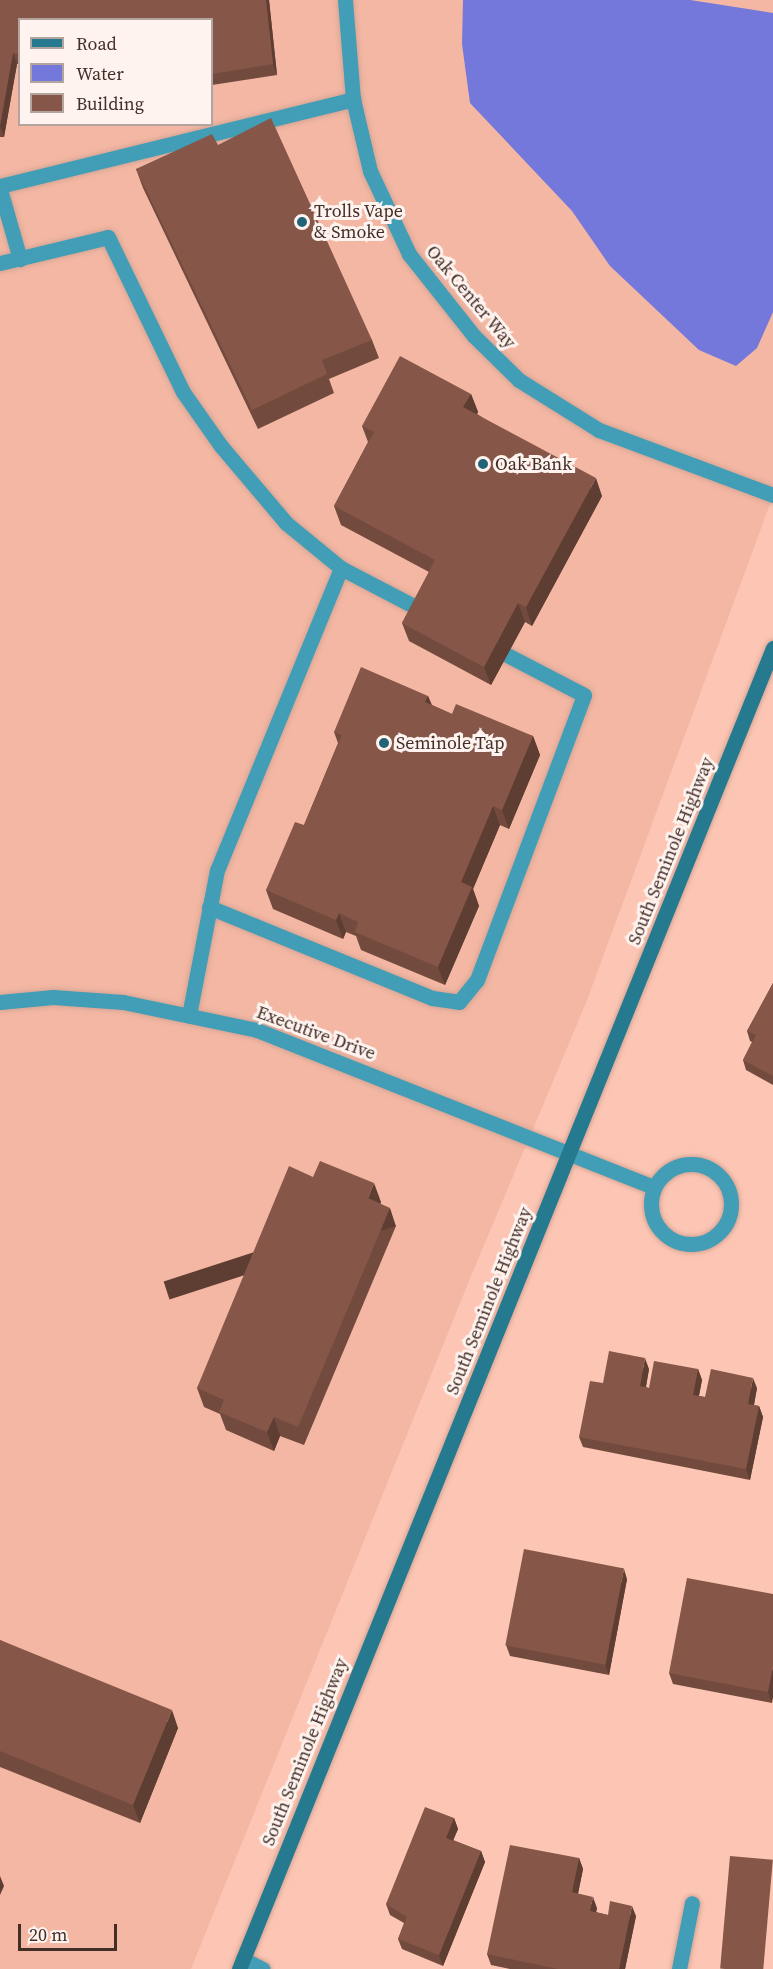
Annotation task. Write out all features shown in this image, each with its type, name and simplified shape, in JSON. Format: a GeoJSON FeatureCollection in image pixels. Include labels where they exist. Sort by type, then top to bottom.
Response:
{"type":"FeatureCollection","features":[{"type":"Feature","properties":{"kind":"street","name":"Oak Center Way"},"geometry":{"type":"LineString","coordinates":[[345,0],[353,99],[370,171],[409,254],[474,336],[519,380],[599,430],[773,495]]}},
{"type":"Feature","properties":{"kind":"street"},"geometry":{"type":"LineString","coordinates":[[20,259],[0,187],[353,99]]}},
{"type":"Feature","properties":{"kind":"street"},"geometry":{"type":"LineString","coordinates":[[0,263],[108,237],[183,392],[214,437],[286,523],[341,568],[425,612]]}},
{"type":"Feature","properties":{"kind":"street"},"geometry":{"type":"LineString","coordinates":[[189,1015],[217,870],[341,568]]}},
{"type":"Feature","properties":{"kind":"street","name":"South Seminole Highway"},"geometry":{"type":"LineString","coordinates":[[241,1964],[773,648]]}},
{"type":"Feature","properties":{"kind":"street"},"geometry":{"type":"LineString","coordinates":[[209,907],[432,998],[459,1002],[477,980],[584,695],[507,655]]}},
{"type":"Feature","properties":{"kind":"street","name":"Executive Drive"},"geometry":{"type":"LineString","coordinates":[[0,1002],[53,997],[123,1002],[258,1030],[654,1187]]}},
{"type":"Feature","properties":{"kind":"street"},"geometry":{"type":"LineString","coordinates":[[684,1165],[709,1168],[719,1176],[731,1198],[726,1223],[718,1234],[693,1244],[667,1236],[652,1214],[654,1187],[662,1177],[684,1165]]}},
{"type":"Feature","properties":{"kind":"street"},"geometry":{"type":"LineString","coordinates":[[679,1969],[692,1903]]}},
{"type":"Feature","properties":{"kind":"street"},"geometry":{"type":"LineString","coordinates":[[241,1964],[263,1969]]}},
{"type":"Feature","properties":{"kind":"shaded area"},"geometry":{"type":"Polygon","coordinates":[[[0,0],[773,0],[773,496],[586,1003],[471,1276],[191,1969],[0,1969],[0,0]]]}},
{"type":"Feature","properties":{"kind":"water"},"geometry":{"type":"Polygon","coordinates":[[[463,0],[690,0],[773,13],[773,312],[757,348],[736,366],[699,350],[610,266],[572,211],[470,103],[462,44],[463,0]]]}},
{"type":"Feature","properties":{"kind":"building"},"geometry":{"type":"Polygon","coordinates":[[[0,0],[266,0],[273,64],[213,74],[213,18],[18,18],[18,54],[13,53],[0,126],[0,0]]]}},
{"type":"Feature","properties":{"kind":"building"},"geometry":{"type":"Polygon","coordinates":[[[271,118],[372,340],[322,360],[327,374],[252,410],[136,169],[212,134],[218,145],[271,118]]]}},
{"type":"Feature","properties":{"kind":"building"},"geometry":{"type":"Polygon","coordinates":[[[400,356],[471,394],[463,407],[596,478],[526,607],[518,603],[484,667],[402,623],[435,560],[334,506],[374,432],[362,426],[400,356]]]}},
{"type":"Feature","properties":{"kind":"building"},"geometry":{"type":"Polygon","coordinates":[[[361,667],[428,696],[425,702],[452,714],[456,704],[533,736],[502,810],[493,806],[461,882],[472,887],[438,967],[355,932],[358,922],[339,913],[336,920],[266,890],[295,822],[304,825],[342,735],[334,732],[361,667]]]}},
{"type":"Feature","properties":{"kind":"building"},"geometry":{"type":"Polygon","coordinates":[[[773,983],[773,1076],[743,1060],[756,1035],[747,1031],[773,983]]]}},
{"type":"Feature","properties":{"kind":"building"},"geometry":{"type":"Polygon","coordinates":[[[320,1161],[374,1183],[368,1198],[390,1208],[298,1427],[274,1417],[267,1432],[219,1412],[224,1400],[197,1388],[289,1166],[313,1177],[320,1161]]]}},
{"type":"Feature","properties":{"kind":"building"},"geometry":{"type":"Polygon","coordinates":[[[609,1351],[645,1358],[640,1386],[649,1388],[654,1361],[698,1369],[693,1395],[705,1397],[711,1369],[753,1378],[748,1404],[759,1406],[746,1469],[579,1437],[590,1381],[603,1383],[609,1351]]]}},
{"type":"Feature","properties":{"kind":"building"},"geometry":{"type":"Polygon","coordinates":[[[524,1549],[624,1568],[605,1665],[505,1645],[524,1549]]]}},
{"type":"Feature","properties":{"kind":"building"},"geometry":{"type":"Polygon","coordinates":[[[687,1578],[773,1594],[773,1666],[768,1692],[669,1673],[687,1578]]]}},
{"type":"Feature","properties":{"kind":"building"},"geometry":{"type":"Polygon","coordinates":[[[0,1640],[172,1710],[133,1805],[0,1751],[0,1640]]]}},
{"type":"Feature","properties":{"kind":"building"},"geometry":{"type":"Polygon","coordinates":[[[425,1807],[454,1818],[446,1838],[481,1851],[439,1955],[398,1939],[407,1917],[386,1904],[425,1807]]]}},
{"type":"Feature","properties":{"kind":"building"},"geometry":{"type":"Polygon","coordinates":[[[510,1845],[579,1858],[572,1892],[593,1897],[590,1911],[608,1915],[610,1901],[632,1906],[619,1969],[558,1969],[487,1954],[510,1845]]]}},
{"type":"Feature","properties":{"kind":"building"},"geometry":{"type":"Polygon","coordinates":[[[730,1856],[773,1860],[763,1969],[720,1969],[730,1856]]]}},
{"type":"Feature","properties":{"kind":"place","name":"Trolls Vape & Smoke"},"geometry":{"type":"Point","coordinates":[302,222]}},
{"type":"Feature","properties":{"kind":"place","name":"Oak Bank"},"geometry":{"type":"Point","coordinates":[483,464]}},
{"type":"Feature","properties":{"kind":"place","name":"Seminole Tap"},"geometry":{"type":"Point","coordinates":[384,743]}}]}
